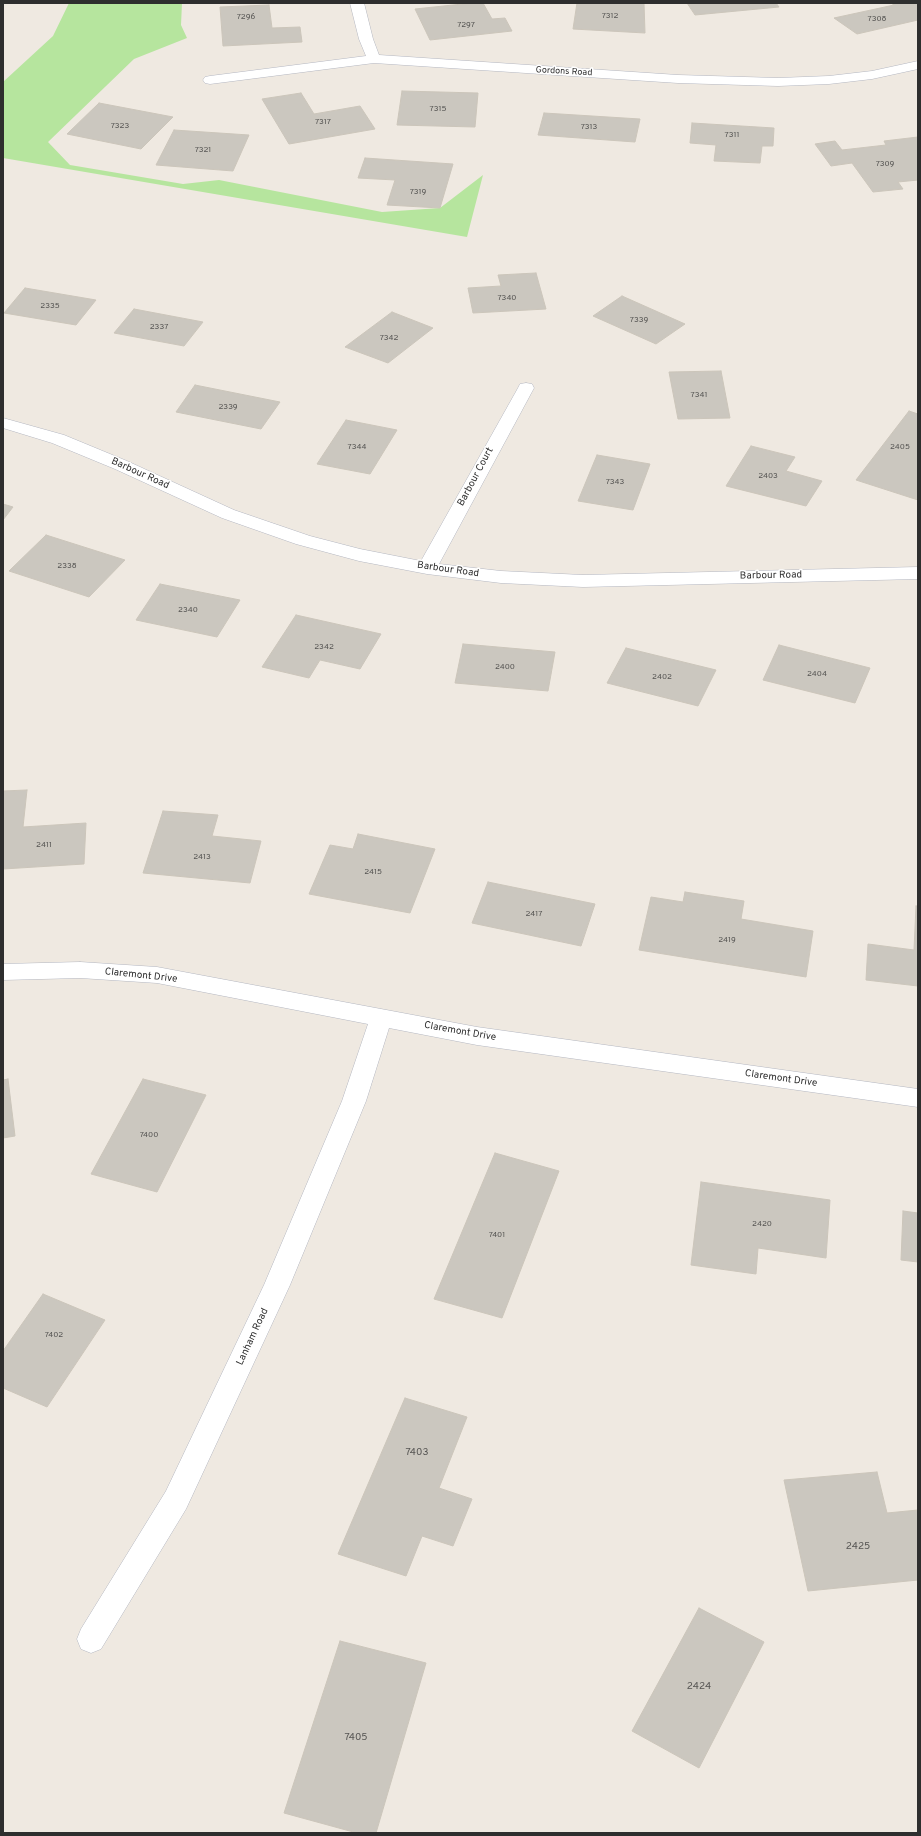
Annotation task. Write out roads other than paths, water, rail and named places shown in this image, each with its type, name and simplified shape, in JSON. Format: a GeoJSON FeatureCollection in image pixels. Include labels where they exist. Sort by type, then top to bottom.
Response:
{"type":"FeatureCollection","features":[{"type":"Feature","properties":{"kind":"street"},"geometry":{"type":"LineString","coordinates":[[357,3],[366,39],[374,59]]}},
{"type":"Feature","properties":{"kind":"street","name":"Gordons Road"},"geometry":{"type":"LineString","coordinates":[[210,80],[374,59],[678,79],[778,82],[836,79],[872,75],[918,65]]}},
{"type":"Feature","properties":{"kind":"street","name":"Barbour Court"},"geometry":{"type":"LineString","coordinates":[[427,568],[526,388]]}},
{"type":"Feature","properties":{"kind":"street","name":"Barbour Road"},"geometry":{"type":"LineString","coordinates":[[3,422],[58,439],[121,465],[228,514],[303,540],[359,555],[427,568],[501,577],[583,581],[918,573]]}},
{"type":"Feature","properties":{"kind":"street","name":"Claremont Drive"},"geometry":{"type":"LineString","coordinates":[[3,972],[80,970],[157,975],[477,1036],[918,1098]]}},
{"type":"Feature","properties":{"kind":"street","name":"Lanham Road"},"geometry":{"type":"LineString","coordinates":[[91,1639],[176,1500],[277,1285],[354,1101],[381,1018]]}}]}
